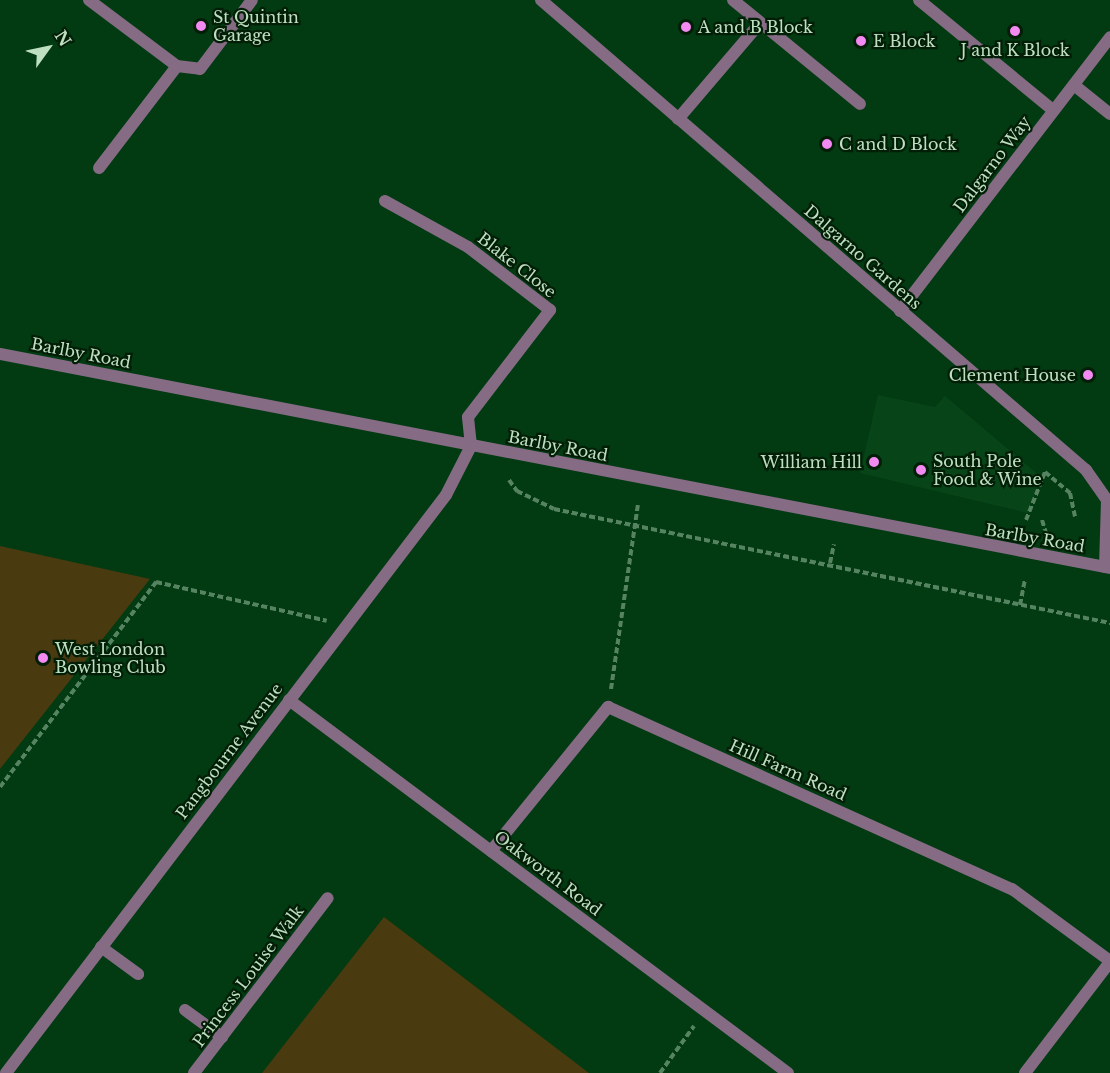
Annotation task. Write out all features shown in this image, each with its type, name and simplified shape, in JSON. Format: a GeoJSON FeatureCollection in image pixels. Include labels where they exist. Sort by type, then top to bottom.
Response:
{"type":"FeatureCollection","features":[{"type":"Feature","properties":{"kind":"street"},"geometry":{"type":"LineString","coordinates":[[89,0],[177,66],[200,69],[252,0]]}},
{"type":"Feature","properties":{"kind":"street","name":"Dalgarno Gardens"},"geometry":{"type":"LineString","coordinates":[[541,0],[1100,485],[1107,500],[1108,568]]}},
{"type":"Feature","properties":{"kind":"street"},"geometry":{"type":"LineString","coordinates":[[733,0],[860,104]]}},
{"type":"Feature","properties":{"kind":"street"},"geometry":{"type":"LineString","coordinates":[[919,0],[1053,111]]}},
{"type":"Feature","properties":{"kind":"street"},"geometry":{"type":"LineString","coordinates":[[678,118],[760,22]]}},
{"type":"Feature","properties":{"kind":"street","name":"Dalgarno Way"},"geometry":{"type":"LineString","coordinates":[[900,311],[1110,37]]}},
{"type":"Feature","properties":{"kind":"street"},"geometry":{"type":"LineString","coordinates":[[99,168],[177,66]]}},
{"type":"Feature","properties":{"kind":"street"},"geometry":{"type":"LineString","coordinates":[[1074,85],[1110,114]]}},
{"type":"Feature","properties":{"kind":"street","name":"Blake Close"},"geometry":{"type":"LineString","coordinates":[[385,201],[468,247],[550,310],[468,417],[471,446]]}},
{"type":"Feature","properties":{"kind":"street","name":"Barlby Road"},"geometry":{"type":"LineString","coordinates":[[0,354],[1108,568]]}},
{"type":"Feature","properties":{"kind":"street","name":"Pangbourne Avenue"},"geometry":{"type":"LineString","coordinates":[[6,1073],[446,495],[471,446]]}},
{"type":"Feature","properties":{"kind":"street","name":"Oakworth Road"},"geometry":{"type":"LineString","coordinates":[[289,699],[788,1073]]}},
{"type":"Feature","properties":{"kind":"street"},"geometry":{"type":"LineString","coordinates":[[491,851],[608,707]]}},
{"type":"Feature","properties":{"kind":"street","name":"Hill Farm Road"},"geometry":{"type":"LineString","coordinates":[[608,707],[1012,889],[1110,961]]}},
{"type":"Feature","properties":{"kind":"street","name":"Princess Louise Walk"},"geometry":{"type":"LineString","coordinates":[[194,1073],[328,898]]}},
{"type":"Feature","properties":{"kind":"street"},"geometry":{"type":"LineString","coordinates":[[101,947],[138,974]]}},
{"type":"Feature","properties":{"kind":"street"},"geometry":{"type":"LineString","coordinates":[[1025,1073],[1110,961]]}},
{"type":"Feature","properties":{"kind":"street"},"geometry":{"type":"LineString","coordinates":[[185,1010],[222,1037]]}},
{"type":"Feature","properties":{"kind":"path"},"geometry":{"type":"LineString","coordinates":[[1026,520],[1045,472],[1070,493],[1074,516]]}},
{"type":"Feature","properties":{"kind":"path"},"geometry":{"type":"LineString","coordinates":[[509,480],[517,491],[554,509],[830,563],[1110,623]]}},
{"type":"Feature","properties":{"kind":"path"},"geometry":{"type":"LineString","coordinates":[[608,707],[638,505]]}},
{"type":"Feature","properties":{"kind":"path"},"geometry":{"type":"LineString","coordinates":[[1041,520],[1047,537]]}},
{"type":"Feature","properties":{"kind":"path"},"geometry":{"type":"LineString","coordinates":[[830,563],[834,544]]}},
{"type":"Feature","properties":{"kind":"path"},"geometry":{"type":"LineString","coordinates":[[1020,605],[1025,580]]}},
{"type":"Feature","properties":{"kind":"path"},"geometry":{"type":"LineString","coordinates":[[0,787],[156,582],[345,626]]}},
{"type":"Feature","properties":{"kind":"path"},"geometry":{"type":"LineString","coordinates":[[660,1073],[705,1011]]}},
{"type":"Feature","properties":{"kind":"shaded area"},"geometry":{"type":"Polygon","coordinates":[[[878,395],[935,407],[945,396],[1041,477],[1028,513],[860,473],[878,395]]]}},
{"type":"Feature","properties":{"kind":"shaded area","name":"West London Bowling Club"},"geometry":{"type":"Polygon","coordinates":[[[0,546],[150,579],[0,769],[0,546]]]}},
{"type":"Feature","properties":{"kind":"shaded area"},"geometry":{"type":"Polygon","coordinates":[[[384,917],[589,1073],[262,1073],[384,917]]]}},
{"type":"Feature","properties":{"kind":"place","name":"St Quintin Garage"},"geometry":{"type":"Point","coordinates":[201,26]}},
{"type":"Feature","properties":{"kind":"place","name":"A and B Block"},"geometry":{"type":"Point","coordinates":[686,27]}},
{"type":"Feature","properties":{"kind":"place","name":"J and K Block"},"geometry":{"type":"Point","coordinates":[1015,31]}},
{"type":"Feature","properties":{"kind":"place","name":"E Block"},"geometry":{"type":"Point","coordinates":[861,41]}},
{"type":"Feature","properties":{"kind":"place","name":"C and D Block"},"geometry":{"type":"Point","coordinates":[827,144]}},
{"type":"Feature","properties":{"kind":"place","name":"Clement House"},"geometry":{"type":"Point","coordinates":[1088,375]}},
{"type":"Feature","properties":{"kind":"place","name":"William Hill"},"geometry":{"type":"Point","coordinates":[874,462]}},
{"type":"Feature","properties":{"kind":"place","name":"South Pole Food & Wine"},"geometry":{"type":"Point","coordinates":[921,470]}},
{"type":"Feature","properties":{"kind":"place","name":"West London Bowling Club"},"geometry":{"type":"Point","coordinates":[43,658]}}]}
